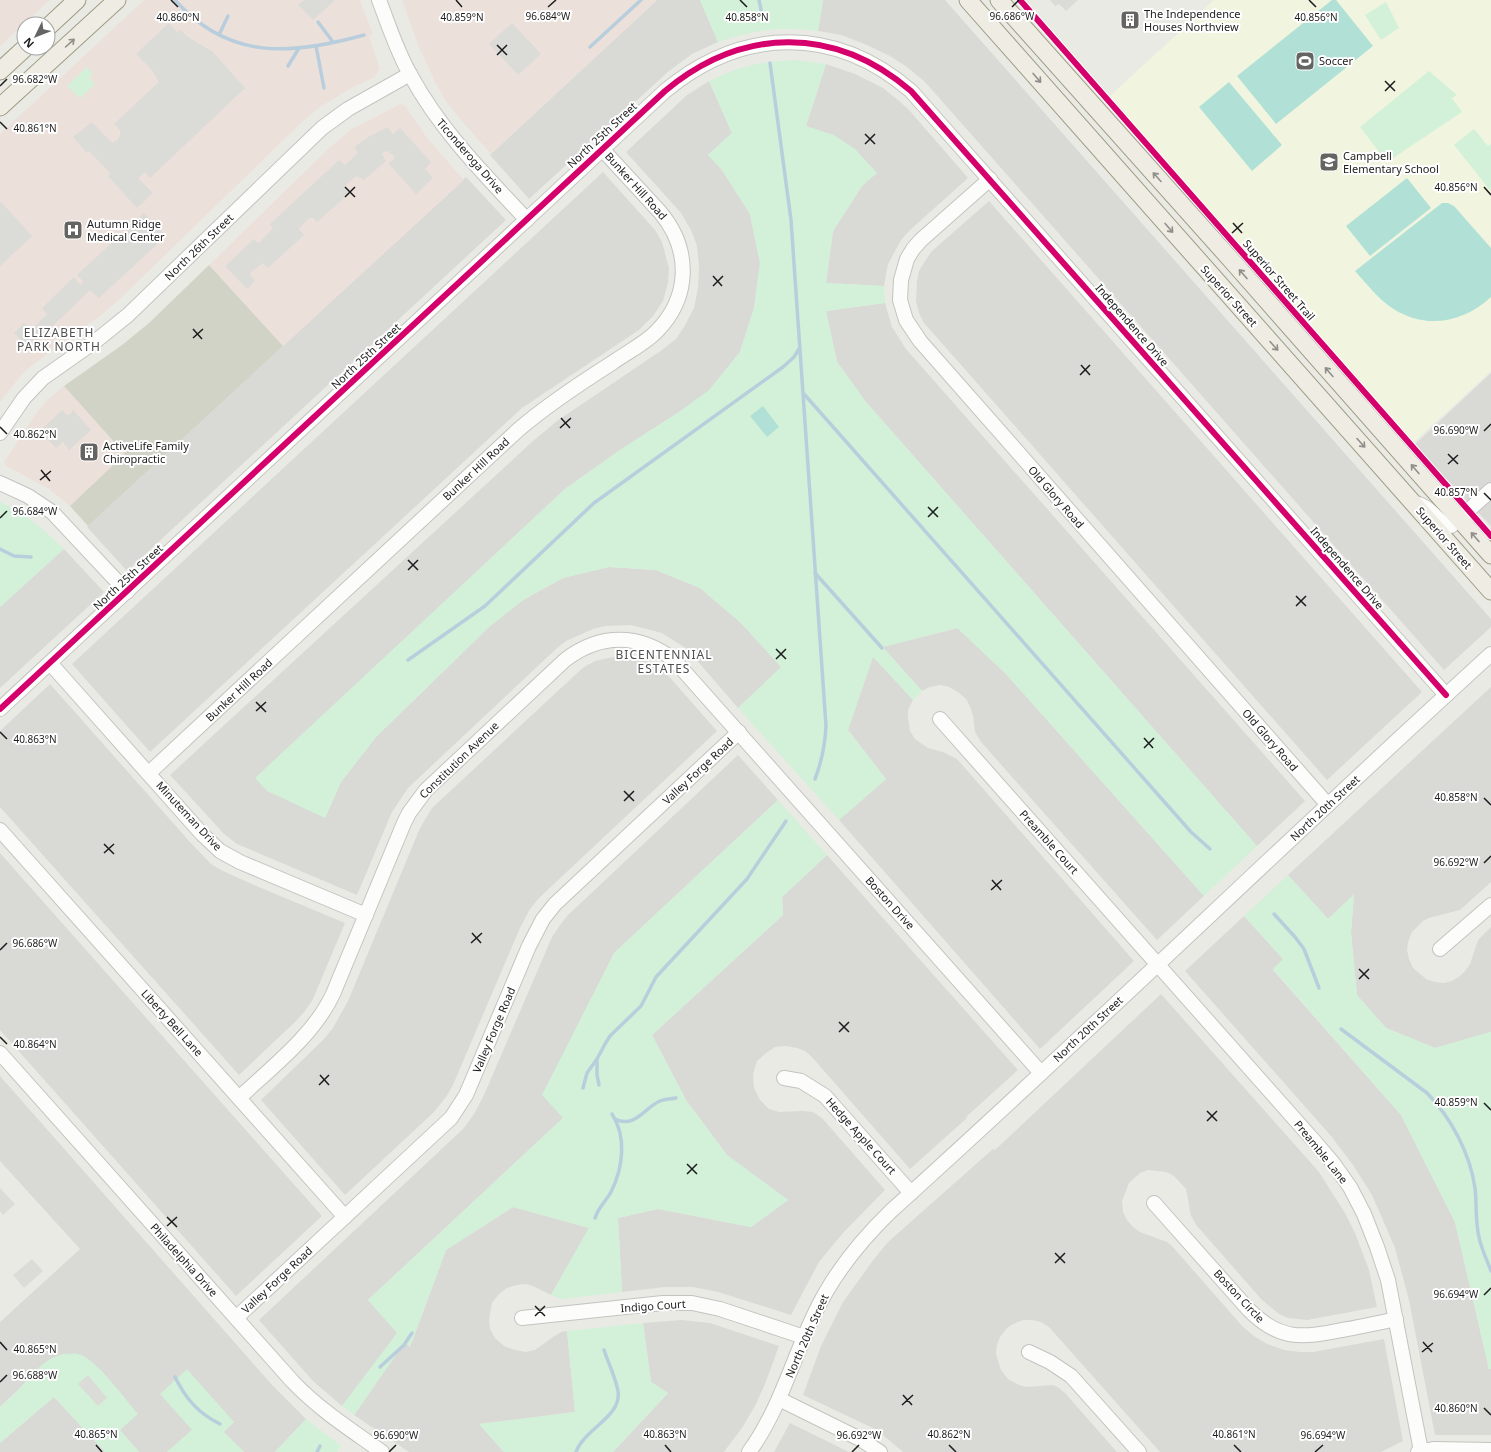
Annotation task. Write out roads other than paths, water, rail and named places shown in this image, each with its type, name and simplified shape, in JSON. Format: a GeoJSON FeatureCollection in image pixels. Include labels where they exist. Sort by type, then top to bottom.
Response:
{"type":"FeatureCollection","features":[{"type":"Feature","properties":{"kind":"main road"},"geometry":{"type":"LineString","coordinates":[[56,20],[77,0]]}},
{"type":"Feature","properties":{"kind":"main road"},"geometry":{"type":"LineString","coordinates":[[0,107],[117,0]]}},
{"type":"Feature","properties":{"kind":"main road","name":"Superior Street"},"geometry":{"type":"LineString","coordinates":[[968,0],[1491,591]]}},
{"type":"Feature","properties":{"kind":"main road"},"geometry":{"type":"LineString","coordinates":[[999,0],[1491,556]]}},
{"type":"Feature","properties":{"kind":"main road"},"geometry":{"type":"LineString","coordinates":[[1002,38],[999,30],[1002,26],[1007,28],[1031,55],[1040,62],[1062,71]]}},
{"type":"Feature","properties":{"kind":"main road"},"geometry":{"type":"LineString","coordinates":[[0,71],[16,56]]}},
{"type":"Feature","properties":{"kind":"main road"},"geometry":{"type":"LineString","coordinates":[[1235,302],[1237,294],[1241,294],[1276,331],[1301,340]]}},
{"type":"Feature","properties":{"kind":"street","name":"Ticonderoga Drive"},"geometry":{"type":"LineString","coordinates":[[379,0],[401,56],[425,100],[450,136],[527,220]]}},
{"type":"Feature","properties":{"kind":"street","name":"Independence Drive"},"geometry":{"type":"LineString","coordinates":[[761,44],[796,43],[829,47],[857,56],[884,70],[903,84],[918,98],[1446,695]]}},
{"type":"Feature","properties":{"kind":"street","name":"North 25th Street"},"geometry":{"type":"LineString","coordinates":[[0,709],[665,91],[688,73],[719,56],[761,44]]}},
{"type":"Feature","properties":{"kind":"street","name":"North 26th Street"},"geometry":{"type":"LineString","coordinates":[[0,433],[35,386],[54,369],[97,340],[131,312],[322,128],[341,114],[410,74]]}},
{"type":"Feature","properties":{"kind":"street","name":"Bunker Hill Road"},"geometry":{"type":"LineString","coordinates":[[149,773],[518,430],[556,400],[648,339],[671,314],[680,295],[683,271],[681,251],[676,234],[660,212],[602,148]]}},
{"type":"Feature","properties":{"kind":"street","name":"Old Glory Road"},"geometry":{"type":"LineString","coordinates":[[990,179],[921,240],[910,254],[903,270],[900,294],[901,306],[906,320],[920,341],[1328,805]]}},
{"type":"Feature","properties":{"kind":"street"},"geometry":{"type":"LineString","coordinates":[[0,483],[28,496],[52,512],[127,592]]}},
{"type":"Feature","properties":{"kind":"street"},"geometry":{"type":"LineString","coordinates":[[1413,502],[1422,504],[1429,508],[1446,525],[1451,526],[1491,490]]}},
{"type":"Feature","properties":{"kind":"street","name":"Constitution Avenue"},"geometry":{"type":"LineString","coordinates":[[239,1098],[316,1023],[331,997],[409,813],[426,790],[565,660],[584,648],[607,640],[639,642],[657,648],[674,660],[739,732]]}},
{"type":"Feature","properties":{"kind":"street","name":"North 20th Street"},"geometry":{"type":"LineString","coordinates":[[749,1452],[764,1428],[779,1399],[804,1337],[823,1298],[850,1256],[872,1230],[1491,654]]}},
{"type":"Feature","properties":{"kind":"street","name":"Minuteman Drive"},"geometry":{"type":"LineString","coordinates":[[50,663],[209,841],[228,856],[366,915]]}},
{"type":"Feature","properties":{"kind":"street","name":"Preamble Court"},"geometry":{"type":"LineString","coordinates":[[940,719],[1158,965]]}},
{"type":"Feature","properties":{"kind":"street","name":"Boston Drive"},"geometry":{"type":"LineString","coordinates":[[739,732],[1041,1073]]}},
{"type":"Feature","properties":{"kind":"street","name":"Valley Forge Road"},"geometry":{"type":"LineString","coordinates":[[236,1318],[442,1127],[460,1105],[469,1089],[529,946],[543,919],[551,908],[739,732]]}},
{"type":"Feature","properties":{"kind":"street","name":"Liberty Bell Lane"},"geometry":{"type":"LineString","coordinates":[[0,830],[345,1217]]}},
{"type":"Feature","properties":{"kind":"street"},"geometry":{"type":"LineString","coordinates":[[1440,949],[1491,905]]}},
{"type":"Feature","properties":{"kind":"street","name":"Preamble Lane"},"geometry":{"type":"LineString","coordinates":[[1158,965],[1315,1142],[1333,1163],[1350,1187],[1364,1214],[1377,1246],[1388,1280],[1419,1451]]}},
{"type":"Feature","properties":{"kind":"street","name":"Philadelphia Drive"},"geometry":{"type":"LineString","coordinates":[[0,1053],[308,1398],[341,1424],[382,1452]]}},
{"type":"Feature","properties":{"kind":"street","name":"Hedge Apple Court"},"geometry":{"type":"LineString","coordinates":[[784,1078],[800,1080],[825,1096],[911,1193]]}},
{"type":"Feature","properties":{"kind":"street","name":"Boston Circle"},"geometry":{"type":"LineString","coordinates":[[1154,1203],[1249,1310],[1275,1330],[1287,1334],[1305,1336],[1396,1319]]}},
{"type":"Feature","properties":{"kind":"street","name":"Indigo Court"},"geometry":{"type":"LineString","coordinates":[[522,1318],[664,1303],[692,1303],[720,1309],[804,1337]]}},
{"type":"Feature","properties":{"kind":"street"},"geometry":{"type":"LineString","coordinates":[[1029,1352],[1050,1362],[1071,1376],[1139,1452]]}},
{"type":"Feature","properties":{"kind":"street"},"geometry":{"type":"LineString","coordinates":[[779,1399],[860,1439],[880,1452]]}},
{"type":"Feature","properties":{"kind":"street"},"geometry":{"type":"LineString","coordinates":[[1419,1451],[1433,1449],[1491,1450]]}},
{"type":"Feature","properties":{"kind":"waterway"},"geometry":{"type":"LineString","coordinates":[[175,0],[196,20],[217,34],[240,43],[263,48],[287,49],[312,47],[364,35]]}},
{"type":"Feature","properties":{"kind":"waterway"},"geometry":{"type":"LineString","coordinates":[[590,47],[641,0]]}},
{"type":"Feature","properties":{"kind":"waterway"},"geometry":{"type":"LineString","coordinates":[[759,0],[763,20]]}},
{"type":"Feature","properties":{"kind":"waterway"},"geometry":{"type":"LineString","coordinates":[[219,35],[228,16]]}},
{"type":"Feature","properties":{"kind":"waterway"},"geometry":{"type":"LineString","coordinates":[[318,22],[333,42]]}},
{"type":"Feature","properties":{"kind":"waterway"},"geometry":{"type":"LineString","coordinates":[[316,46],[324,88]]}},
{"type":"Feature","properties":{"kind":"waterway"},"geometry":{"type":"LineString","coordinates":[[288,66],[299,48]]}},
{"type":"Feature","properties":{"kind":"waterway"},"geometry":{"type":"LineString","coordinates":[[770,63],[791,220],[826,726],[823,753],[815,779]]}},
{"type":"Feature","properties":{"kind":"waterway"},"geometry":{"type":"LineString","coordinates":[[408,660],[485,606],[594,503],[783,367],[794,357],[799,349]]}},
{"type":"Feature","properties":{"kind":"waterway"},"geometry":{"type":"LineString","coordinates":[[804,394],[1191,832],[1210,849]]}},
{"type":"Feature","properties":{"kind":"waterway"},"geometry":{"type":"LineString","coordinates":[[0,549],[14,556],[31,557]]}},
{"type":"Feature","properties":{"kind":"waterway"},"geometry":{"type":"LineString","coordinates":[[815,573],[882,648]]}},
{"type":"Feature","properties":{"kind":"waterway"},"geometry":{"type":"LineString","coordinates":[[583,1088],[587,1073],[610,1036],[641,1006],[656,977],[747,879],[786,821]]}},
{"type":"Feature","properties":{"kind":"waterway"},"geometry":{"type":"LineString","coordinates":[[1274,914],[1304,949],[1319,988]]}},
{"type":"Feature","properties":{"kind":"waterway"},"geometry":{"type":"LineString","coordinates":[[1341,1029],[1427,1093],[1444,1113],[1458,1137],[1469,1162],[1476,1194],[1478,1231],[1481,1245],[1491,1271]]}},
{"type":"Feature","properties":{"kind":"waterway"},"geometry":{"type":"LineString","coordinates":[[597,1060],[599,1085]]}},
{"type":"Feature","properties":{"kind":"waterway"},"geometry":{"type":"LineString","coordinates":[[615,1119],[622,1121],[634,1119],[660,1101],[676,1098]]}},
{"type":"Feature","properties":{"kind":"waterway"},"geometry":{"type":"LineString","coordinates":[[595,1218],[611,1192],[621,1163],[622,1153],[620,1133],[612,1114]]}},
{"type":"Feature","properties":{"kind":"waterway"},"geometry":{"type":"LineString","coordinates":[[380,1367],[404,1345],[412,1333]]}},
{"type":"Feature","properties":{"kind":"waterway"},"geometry":{"type":"LineString","coordinates":[[576,1452],[586,1436],[609,1416],[618,1400],[617,1386],[604,1350]]}},
{"type":"Feature","properties":{"kind":"waterway"},"geometry":{"type":"LineString","coordinates":[[175,1377],[193,1405],[212,1420],[220,1424]]}},
{"type":"Feature","properties":{"kind":"waterway"},"geometry":{"type":"LineString","coordinates":[[317,1452],[320,1446]]}},
{"type":"Feature","properties":{"kind":"place","name":"The Independence Houses Northview"},"geometry":{"type":"Point","coordinates":[1130,20]}},
{"type":"Feature","properties":{"kind":"place","name":"Soccer"},"geometry":{"type":"Point","coordinates":[1305,61]}},
{"type":"Feature","properties":{"kind":"place","name":"Campbell Elementary School"},"geometry":{"type":"Point","coordinates":[1329,162]}},
{"type":"Feature","properties":{"kind":"place","name":"Autumn Ridge Medical Center"},"geometry":{"type":"Point","coordinates":[73,230]}},
{"type":"Feature","properties":{"kind":"place","name":"ActiveLife Family Chiropractic"},"geometry":{"type":"Point","coordinates":[89,452]}},
{"type":"Feature","properties":{"kind":"district","name":"ELIZABETH PARK NORTH"},"geometry":{"type":"Point","coordinates":[59,340]}},
{"type":"Feature","properties":{"kind":"district","name":"BICENTENNIAL ESTATES"},"geometry":{"type":"Point","coordinates":[664,662]}}]}
